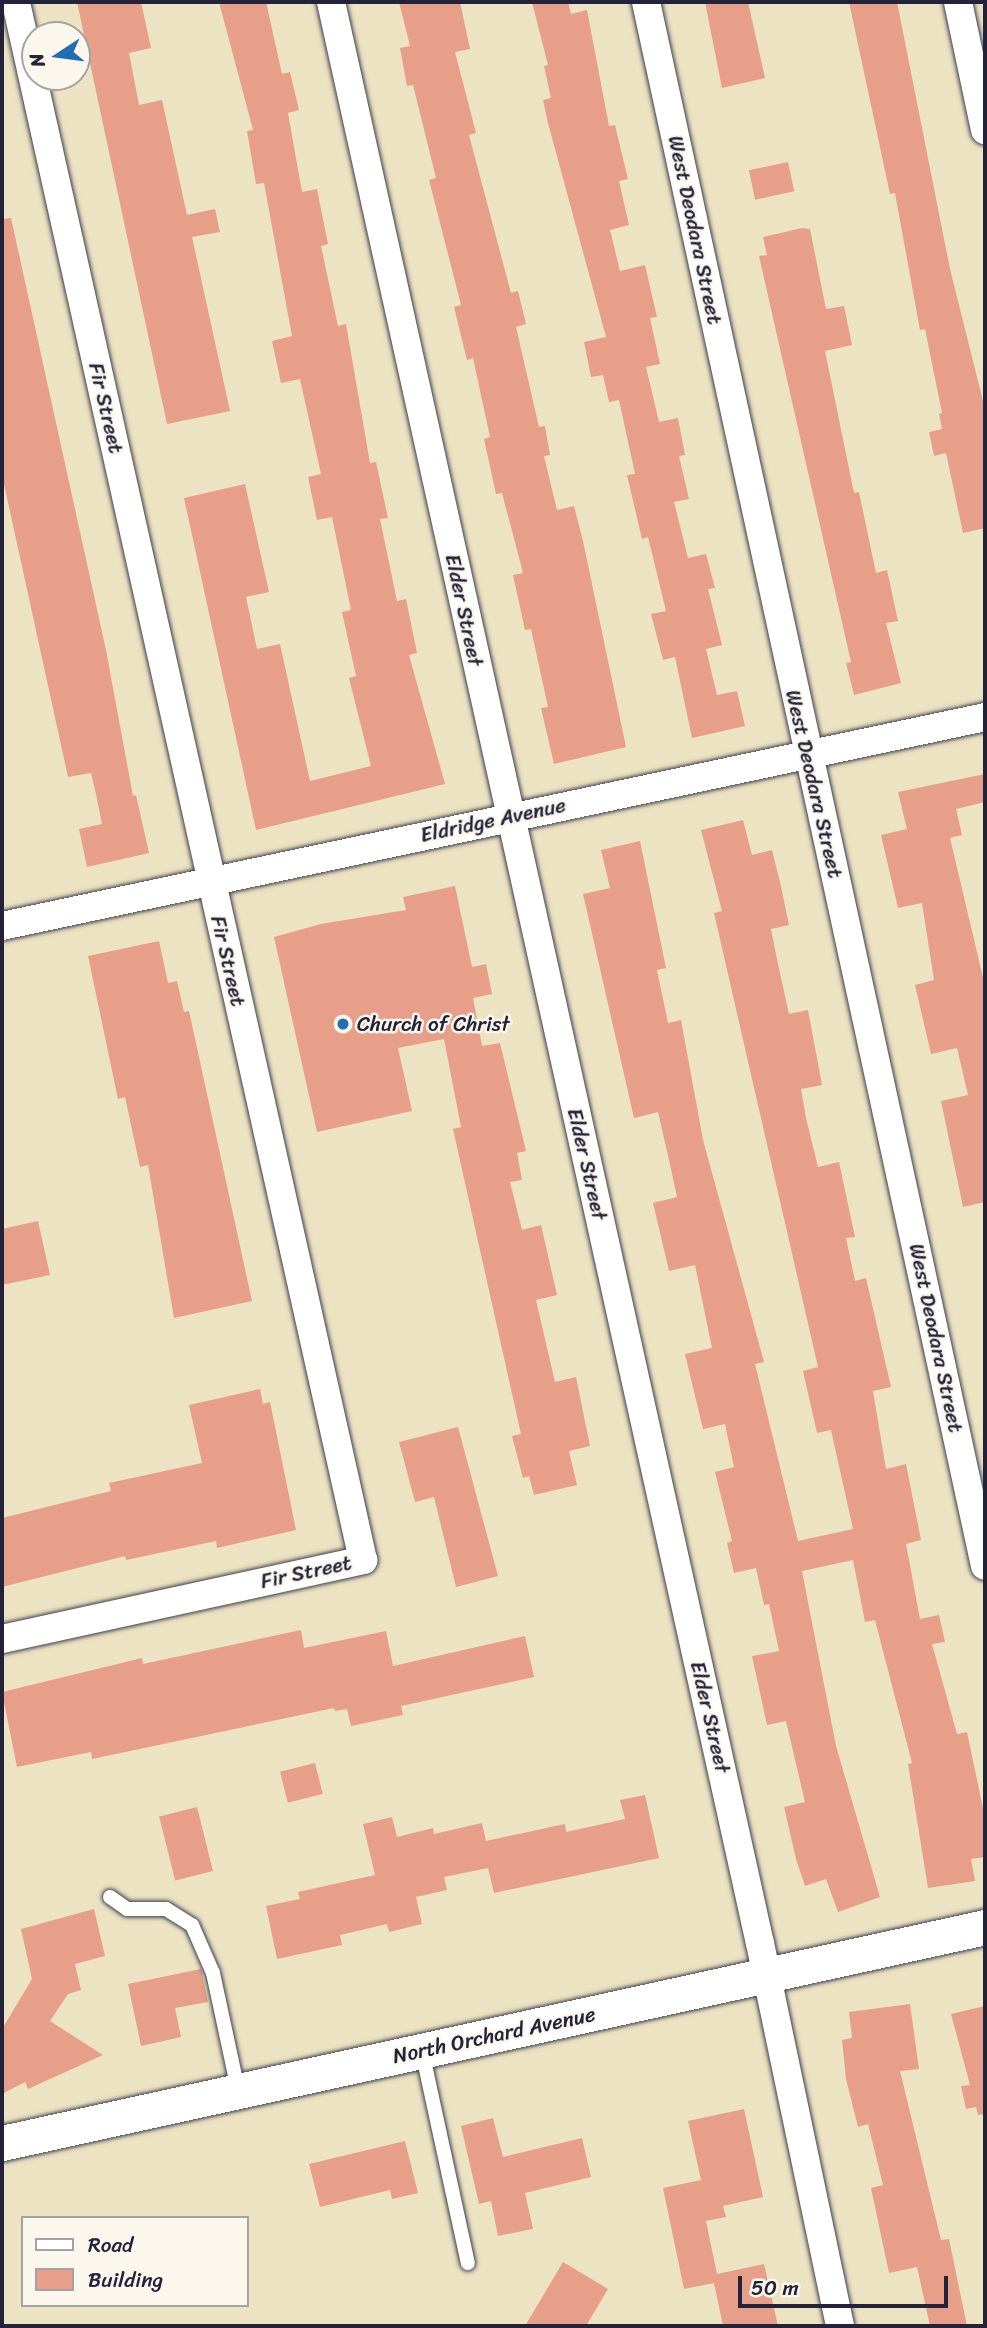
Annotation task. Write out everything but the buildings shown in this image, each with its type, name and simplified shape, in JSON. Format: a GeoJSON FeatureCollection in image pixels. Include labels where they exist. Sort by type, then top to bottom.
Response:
{"type":"FeatureCollection","features":[{"type":"Feature","properties":{"kind":"street","name":"Fir Street"},"geometry":{"type":"LineString","coordinates":[[2,1639],[363,1560],[16,2]]}},
{"type":"Feature","properties":{"kind":"street","name":"Elder Street"},"geometry":{"type":"LineString","coordinates":[[331,2],[767,1975],[840,2326]]}},
{"type":"Feature","properties":{"kind":"street","name":"West Deodara Street"},"geometry":{"type":"LineString","coordinates":[[646,2],[985,1566]]}},
{"type":"Feature","properties":{"kind":"street"},"geometry":{"type":"LineString","coordinates":[[958,2],[985,130]]}},
{"type":"Feature","properties":{"kind":"street","name":"Eldridge Avenue"},"geometry":{"type":"LineString","coordinates":[[2,926],[985,717]]}},
{"type":"Feature","properties":{"kind":"street","name":"North Orchard Avenue"},"geometry":{"type":"LineString","coordinates":[[2,2143],[985,1927]]}},
{"type":"Feature","properties":{"kind":"lane"},"geometry":{"type":"LineString","coordinates":[[110,1898],[127,1909],[166,1909],[181,1915],[199,1936],[216,1984],[238,2091]]}},
{"type":"Feature","properties":{"kind":"lane"},"geometry":{"type":"LineString","coordinates":[[422,2051],[468,2263]]}},
{"type":"Feature","properties":{"kind":"place","name":"Church of Christ"},"geometry":{"type":"Point","coordinates":[343,1024]}}]}
